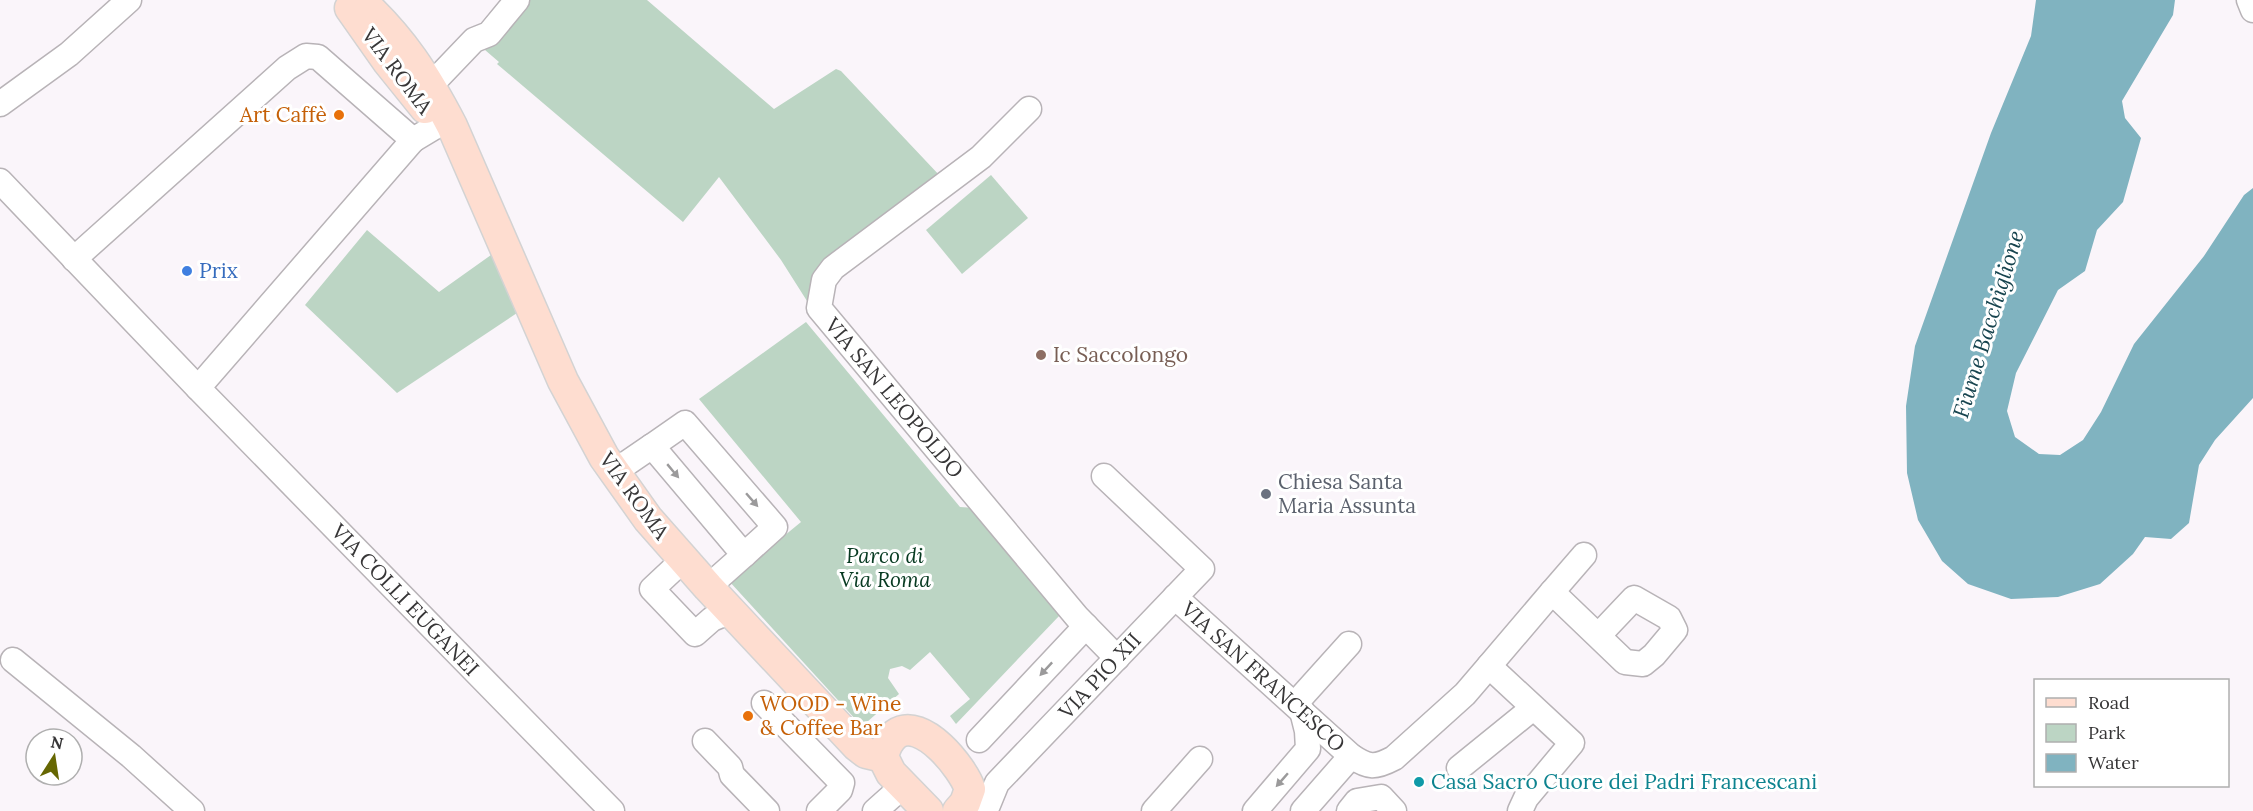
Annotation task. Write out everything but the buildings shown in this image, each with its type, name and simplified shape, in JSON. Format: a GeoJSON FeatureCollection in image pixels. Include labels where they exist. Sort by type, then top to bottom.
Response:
{"type":"FeatureCollection","features":[{"type":"Feature","properties":{"kind":"main road","name":"VIA ROMA"},"geometry":{"type":"LineString","coordinates":[[344,0],[378,49],[426,133],[472,171]]}},
{"type":"Feature","properties":{"kind":"main road","name":"VIA ROMA"},"geometry":{"type":"LineString","coordinates":[[360,0],[401,42],[430,86],[452,126],[563,381],[614,472],[648,519],[683,560],[825,711],[866,753],[884,757]]}},
{"type":"Feature","properties":{"kind":"main road"},"geometry":{"type":"LineString","coordinates":[[928,811],[899,790],[884,757],[885,749],[893,736],[900,731],[916,730],[931,738],[963,773],[977,799]]}},
{"type":"Feature","properties":{"kind":"street"},"geometry":{"type":"LineString","coordinates":[[0,104],[69,54],[129,0]]}},
{"type":"Feature","properties":{"kind":"street"},"geometry":{"type":"LineString","coordinates":[[430,86],[474,40],[489,34],[517,0]]}},
{"type":"Feature","properties":{"kind":"street"},"geometry":{"type":"LineString","coordinates":[[2249,0],[2253,10]]}},
{"type":"Feature","properties":{"kind":"street"},"geometry":{"type":"LineString","coordinates":[[74,259],[287,68],[306,56],[318,57],[426,133],[198,388]]}},
{"type":"Feature","properties":{"kind":"street","name":"VIA SAN LEOPOLDO"},"geometry":{"type":"LineString","coordinates":[[1029,109],[981,157],[833,268],[824,280],[819,308],[1081,621],[1116,658]]}},
{"type":"Feature","properties":{"kind":"street","name":"VIA COLLI EUGANEI"},"geometry":{"type":"LineString","coordinates":[[0,181],[606,809]]}},
{"type":"Feature","properties":{"kind":"street"},"geometry":{"type":"LineString","coordinates":[[614,472],[685,423],[775,527],[708,587]]}},
{"type":"Feature","properties":{"kind":"street"},"geometry":{"type":"LineString","coordinates":[[652,446],[744,555]]}},
{"type":"Feature","properties":{"kind":"street","name":"VIA PIO XII"},"geometry":{"type":"LineString","coordinates":[[977,799],[1202,569],[1104,477]]}},
{"type":"Feature","properties":{"kind":"street"},"geometry":{"type":"LineString","coordinates":[[1255,811],[1308,749],[1326,743],[1372,766],[1381,765],[1394,758],[1465,694],[1584,555]]}},
{"type":"Feature","properties":{"kind":"street"},"geometry":{"type":"LineString","coordinates":[[683,560],[652,589],[695,634],[712,619],[731,611]]}},
{"type":"Feature","properties":{"kind":"street"},"geometry":{"type":"LineString","coordinates":[[1552,592],[1598,636]]}},
{"type":"Feature","properties":{"kind":"street","name":"VIA SAN FRANCESCO"},"geometry":{"type":"LineString","coordinates":[[1175,597],[1345,751],[1304,811]]}},
{"type":"Feature","properties":{"kind":"street"},"geometry":{"type":"LineString","coordinates":[[979,740],[1081,621]]}},
{"type":"Feature","properties":{"kind":"street"},"geometry":{"type":"LineString","coordinates":[[1308,749],[1307,731],[1298,707],[1349,644]]}},
{"type":"Feature","properties":{"kind":"street"},"geometry":{"type":"LineString","coordinates":[[13,660],[131,756],[192,811]]}},
{"type":"Feature","properties":{"kind":"street"},"geometry":{"type":"LineString","coordinates":[[1489,666],[1572,744],[1526,798],[1520,811]]}},
{"type":"Feature","properties":{"kind":"street"},"geometry":{"type":"LineString","coordinates":[[764,703],[842,783],[840,790],[819,811]]}},
{"type":"Feature","properties":{"kind":"street"},"geometry":{"type":"LineString","coordinates":[[1459,768],[1533,708]]}},
{"type":"Feature","properties":{"kind":"street"},"geometry":{"type":"LineString","coordinates":[[797,738],[825,711]]}},
{"type":"Feature","properties":{"kind":"street"},"geometry":{"type":"LineString","coordinates":[[705,741],[730,767],[732,775],[767,811]]}},
{"type":"Feature","properties":{"kind":"street"},"geometry":{"type":"LineString","coordinates":[[1154,811],[1200,759]]}},
{"type":"Feature","properties":{"kind":"street"},"geometry":{"type":"LineString","coordinates":[[875,811],[899,790]]}},
{"type":"Feature","properties":{"kind":"street"},"geometry":{"type":"LineString","coordinates":[[1349,811],[1357,801],[1381,797],[1394,811]]}},
{"type":"Feature","properties":{"kind":"green space"},"geometry":{"type":"Polygon","coordinates":[[[525,0],[647,0],[774,109],[836,69],[841,71],[941,177],[807,301],[781,260],[719,177],[683,222],[497,64],[499,62],[485,50],[525,0]]]}},
{"type":"Feature","properties":{"kind":"green space"},"geometry":{"type":"Polygon","coordinates":[[[991,175],[1028,218],[962,274],[926,230],[991,175]]]}},
{"type":"Feature","properties":{"kind":"green space"},"geometry":{"type":"Polygon","coordinates":[[[367,230],[439,292],[491,255],[517,313],[397,393],[305,305],[367,230]]]}},
{"type":"Feature","properties":{"kind":"green space","name":"Parco di Via Roma"},"geometry":{"type":"Polygon","coordinates":[[[806,322],[960,507],[975,508],[1060,615],[956,724],[950,716],[970,699],[930,652],[910,670],[902,666],[890,669],[888,678],[899,694],[867,722],[857,721],[729,581],[801,522],[699,399],[806,322]]]}},
{"type":"Feature","properties":{"kind":"water","name":"Fiume Bacchiglione"},"geometry":{"type":"Polygon","coordinates":[[[2036,0],[2175,0],[2173,15],[2122,101],[2125,118],[2141,138],[2123,202],[2097,230],[2085,271],[2058,290],[2016,373],[2007,411],[2015,437],[2039,454],[2060,455],[2083,440],[2101,412],[2134,344],[2204,256],[2244,195],[2253,188],[2253,398],[2215,440],[2199,465],[2189,523],[2171,539],[2145,537],[2133,554],[2100,584],[2058,597],[2011,599],[1968,584],[1942,561],[1918,520],[1907,473],[1906,406],[1915,346],[1991,133],[2031,36],[2036,0]]]}},
{"type":"Feature","properties":{"kind":"place","name":"Art Caffè"},"geometry":{"type":"Point","coordinates":[339,115]}},
{"type":"Feature","properties":{"kind":"place","name":"Prix"},"geometry":{"type":"Point","coordinates":[187,271]}},
{"type":"Feature","properties":{"kind":"place","name":"Ic Saccolongo"},"geometry":{"type":"Point","coordinates":[1041,355]}},
{"type":"Feature","properties":{"kind":"place","name":"Chiesa Santa Maria Assunta"},"geometry":{"type":"Point","coordinates":[1266,494]}},
{"type":"Feature","properties":{"kind":"place","name":"WOOD - Wine & Coffee Bar"},"geometry":{"type":"Point","coordinates":[748,716]}},
{"type":"Feature","properties":{"kind":"place","name":"Casa Sacro Cuore dei Padri Francescani"},"geometry":{"type":"Point","coordinates":[1419,782]}}]}
